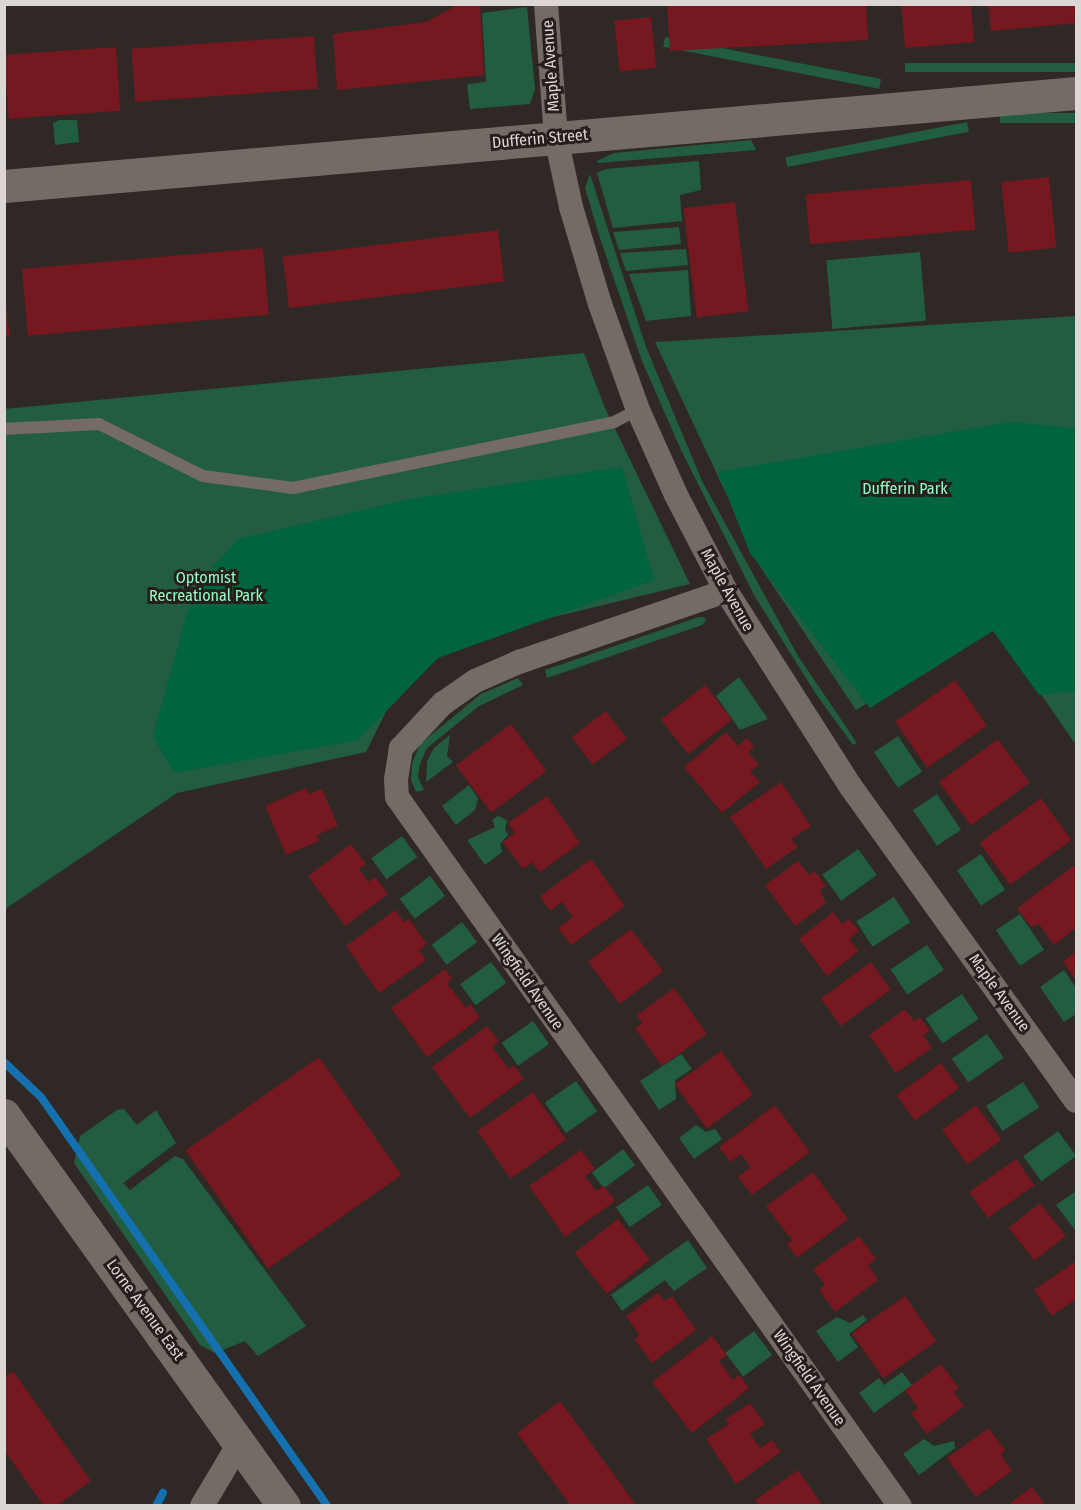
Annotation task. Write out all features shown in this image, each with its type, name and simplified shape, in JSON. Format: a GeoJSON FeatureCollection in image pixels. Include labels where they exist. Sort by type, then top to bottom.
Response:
{"type":"FeatureCollection","features":[{"type":"Feature","properties":{"kind":"street","name":"Maple Avenue"},"geometry":{"type":"LineString","coordinates":[[546,4],[556,138],[571,207],[600,303],[638,410],[676,495],[726,591],[851,787],[1077,1101]]}},
{"type":"Feature","properties":{"kind":"street","name":"Dufferin Street"},"geometry":{"type":"LineString","coordinates":[[4,186],[1077,93]]}},
{"type":"Feature","properties":{"kind":"street","name":"Wingfield Avenue"},"geometry":{"type":"LineString","coordinates":[[726,591],[521,661],[475,681],[443,703],[401,748],[396,778],[397,797],[900,1506]]}},
{"type":"Feature","properties":{"kind":"street","name":"Lorne Avenue East"},"geometry":{"type":"LineString","coordinates":[[4,1115],[284,1506]]}},
{"type":"Feature","properties":{"kind":"street"},"geometry":{"type":"LineString","coordinates":[[202,1506],[240,1442]]}},
{"type":"Feature","properties":{"kind":"lane"},"geometry":{"type":"LineString","coordinates":[[4,429],[99,423],[203,476],[293,488],[614,422],[638,410]]}},
{"type":"Feature","properties":{"kind":"green space"},"geometry":{"type":"Polygon","coordinates":[[[527,7],[535,89],[530,104],[470,109],[467,84],[486,82],[482,13],[527,7]]]}},
{"type":"Feature","properties":{"kind":"green space"},"geometry":{"type":"Polygon","coordinates":[[[665,37],[881,79],[879,89],[663,47],[665,37]]]}},
{"type":"Feature","properties":{"kind":"green space"},"geometry":{"type":"Polygon","coordinates":[[[905,63],[1076,63],[1076,72],[905,72],[905,63]]]}},
{"type":"Feature","properties":{"kind":"green space"},"geometry":{"type":"Polygon","coordinates":[[[1000,113],[1076,113],[1076,123],[1000,123],[1000,113]]]}},
{"type":"Feature","properties":{"kind":"green space"},"geometry":{"type":"Polygon","coordinates":[[[59,120],[77,120],[79,142],[55,145],[53,123],[59,120]]]}},
{"type":"Feature","properties":{"kind":"green space"},"geometry":{"type":"Polygon","coordinates":[[[967,122],[969,132],[787,167],[785,157],[967,122]]]}},
{"type":"Feature","properties":{"kind":"green space"},"geometry":{"type":"Polygon","coordinates":[[[751,140],[756,150],[598,163],[597,161],[614,153],[751,140]]]}},
{"type":"Feature","properties":{"kind":"green space"},"geometry":{"type":"Polygon","coordinates":[[[699,161],[701,190],[680,195],[682,221],[613,228],[597,173],[606,169],[699,161]]]}},
{"type":"Feature","properties":{"kind":"green space"},"geometry":{"type":"Polygon","coordinates":[[[590,174],[646,347],[702,481],[798,656],[857,743],[853,745],[816,694],[754,595],[681,450],[642,361],[599,235],[585,188],[590,174]]]}},
{"type":"Feature","properties":{"kind":"green space"},"geometry":{"type":"Polygon","coordinates":[[[679,227],[681,244],[619,250],[613,232],[679,227]]]}},
{"type":"Feature","properties":{"kind":"green space"},"geometry":{"type":"Polygon","coordinates":[[[686,249],[688,265],[626,271],[620,253],[686,249]]]}},
{"type":"Feature","properties":{"kind":"green space"},"geometry":{"type":"Polygon","coordinates":[[[920,252],[926,321],[832,329],[826,260],[920,252]]]}},
{"type":"Feature","properties":{"kind":"green space"},"geometry":{"type":"Polygon","coordinates":[[[688,270],[691,316],[646,321],[629,274],[688,270]]]}},
{"type":"Feature","properties":{"kind":"green space","name":"Dufferin Park"},"geometry":{"type":"Polygon","coordinates":[[[1076,316],[1076,745],[994,626],[856,710],[761,568],[655,342],[1076,316]]]}},
{"type":"Feature","properties":{"kind":"green space","name":"Optomist Recreational Park"},"geometry":{"type":"Polygon","coordinates":[[[584,353],[605,408],[690,584],[438,645],[398,687],[366,752],[177,793],[5,909],[4,409],[584,353]]]}},
{"type":"Feature","properties":{"kind":"green space"},"geometry":{"type":"Polygon","coordinates":[[[1011,422],[1076,428],[1076,691],[1039,695],[993,631],[870,708],[750,553],[718,472],[1011,422]]]}},
{"type":"Feature","properties":{"kind":"green space"},"geometry":{"type":"Polygon","coordinates":[[[622,467],[654,580],[438,658],[358,740],[174,773],[153,736],[187,613],[209,572],[238,539],[410,499],[622,467]]]}},
{"type":"Feature","properties":{"kind":"green space"},"geometry":{"type":"Polygon","coordinates":[[[704,617],[706,621],[702,625],[547,678],[545,670],[704,617]]]}},
{"type":"Feature","properties":{"kind":"green space"},"geometry":{"type":"Polygon","coordinates":[[[739,677],[768,719],[740,730],[716,696],[739,677]]]}},
{"type":"Feature","properties":{"kind":"green space"},"geometry":{"type":"Polygon","coordinates":[[[518,678],[523,685],[479,706],[427,748],[420,764],[418,777],[424,790],[416,792],[411,780],[412,763],[420,744],[481,694],[518,678]]]}},
{"type":"Feature","properties":{"kind":"green space"},"geometry":{"type":"Polygon","coordinates":[[[450,735],[447,756],[453,762],[426,782],[427,761],[434,748],[450,735]]]}},
{"type":"Feature","properties":{"kind":"green space"},"geometry":{"type":"Polygon","coordinates":[[[898,736],[922,772],[898,788],[874,752],[898,736]]]}},
{"type":"Feature","properties":{"kind":"green space"},"geometry":{"type":"Polygon","coordinates":[[[469,785],[478,798],[475,810],[456,825],[442,806],[469,785]]]}},
{"type":"Feature","properties":{"kind":"green space"},"geometry":{"type":"Polygon","coordinates":[[[937,794],[961,830],[937,846],[913,810],[937,794]]]}},
{"type":"Feature","properties":{"kind":"green space"},"geometry":{"type":"Polygon","coordinates":[[[498,816],[507,820],[505,830],[508,835],[500,844],[502,852],[485,865],[467,840],[495,827],[492,820],[498,816]]]}},
{"type":"Feature","properties":{"kind":"green space"},"geometry":{"type":"Polygon","coordinates":[[[402,836],[417,857],[387,879],[371,858],[402,836]]]}},
{"type":"Feature","properties":{"kind":"green space"},"geometry":{"type":"Polygon","coordinates":[[[858,849],[877,875],[841,901],[822,875],[858,849]]]}},
{"type":"Feature","properties":{"kind":"green space"},"geometry":{"type":"Polygon","coordinates":[[[981,854],[1005,890],[981,906],[957,870],[981,854]]]}},
{"type":"Feature","properties":{"kind":"green space"},"geometry":{"type":"Polygon","coordinates":[[[430,876],[445,896],[415,919],[400,899],[430,876]]]}},
{"type":"Feature","properties":{"kind":"green space"},"geometry":{"type":"Polygon","coordinates":[[[894,897],[910,922],[873,947],[856,922],[894,897]]]}},
{"type":"Feature","properties":{"kind":"green space"},"geometry":{"type":"Polygon","coordinates":[[[1020,914],[1044,950],[1020,966],[996,930],[1020,914]]]}},
{"type":"Feature","properties":{"kind":"green space"},"geometry":{"type":"Polygon","coordinates":[[[462,922],[477,942],[447,965],[432,945],[462,922]]]}},
{"type":"Feature","properties":{"kind":"green space"},"geometry":{"type":"Polygon","coordinates":[[[927,945],[944,970],[907,994],[891,970],[927,945]]]}},
{"type":"Feature","properties":{"kind":"green space"},"geometry":{"type":"Polygon","coordinates":[[[491,962],[506,983],[476,1005],[460,984],[491,962]]]}},
{"type":"Feature","properties":{"kind":"green space"},"geometry":{"type":"Polygon","coordinates":[[[1064,970],[1076,988],[1076,1014],[1064,1022],[1040,987],[1064,970]]]}},
{"type":"Feature","properties":{"kind":"green space"},"geometry":{"type":"Polygon","coordinates":[[[962,994],[979,1019],[942,1043],[926,1019],[962,994]]]}},
{"type":"Feature","properties":{"kind":"green space"},"geometry":{"type":"Polygon","coordinates":[[[533,1021],[549,1044],[518,1066],[502,1043],[533,1021]]]}},
{"type":"Feature","properties":{"kind":"green space"},"geometry":{"type":"Polygon","coordinates":[[[987,1034],[1004,1058],[968,1082],[952,1059],[987,1034]]]}},
{"type":"Feature","properties":{"kind":"green space"},"geometry":{"type":"Polygon","coordinates":[[[681,1054],[692,1069],[675,1080],[676,1099],[659,1110],[640,1081],[681,1054]]]}},
{"type":"Feature","properties":{"kind":"green space"},"geometry":{"type":"Polygon","coordinates":[[[576,1081],[597,1111],[566,1133],[545,1103],[576,1081]]]}},
{"type":"Feature","properties":{"kind":"green space"},"geometry":{"type":"Polygon","coordinates":[[[1023,1082],[1039,1107],[1002,1131],[986,1106],[1023,1082]]]}},
{"type":"Feature","properties":{"kind":"green space"},"geometry":{"type":"Polygon","coordinates":[[[124,1109],[137,1125],[156,1110],[176,1143],[123,1183],[130,1190],[175,1156],[183,1159],[306,1326],[258,1356],[245,1341],[215,1353],[200,1345],[74,1163],[80,1136],[117,1110],[124,1109]]]}},
{"type":"Feature","properties":{"kind":"green space"},"geometry":{"type":"Polygon","coordinates":[[[696,1125],[706,1132],[715,1129],[722,1139],[694,1159],[679,1138],[696,1125]]]}},
{"type":"Feature","properties":{"kind":"green space"},"geometry":{"type":"Polygon","coordinates":[[[1058,1131],[1076,1156],[1041,1181],[1023,1156],[1058,1131]]]}},
{"type":"Feature","properties":{"kind":"green space"},"geometry":{"type":"Polygon","coordinates":[[[623,1149],[635,1165],[604,1188],[592,1172],[623,1149]]]}},
{"type":"Feature","properties":{"kind":"green space"},"geometry":{"type":"Polygon","coordinates":[[[648,1185],[662,1205],[630,1227],[616,1207],[648,1185]]]}},
{"type":"Feature","properties":{"kind":"green space"},"geometry":{"type":"Polygon","coordinates":[[[1076,1191],[1076,1229],[1075,1230],[1056,1205],[1076,1191]]]}},
{"type":"Feature","properties":{"kind":"green space"},"geometry":{"type":"Polygon","coordinates":[[[688,1240],[707,1268],[674,1291],[665,1280],[622,1311],[611,1295],[688,1240]]]}},
{"type":"Feature","properties":{"kind":"green space"},"geometry":{"type":"Polygon","coordinates":[[[863,1315],[867,1320],[849,1334],[858,1347],[838,1362],[816,1331],[837,1317],[850,1323],[863,1315]]]}},
{"type":"Feature","properties":{"kind":"green space"},"geometry":{"type":"Polygon","coordinates":[[[754,1331],[772,1355],[743,1377],[725,1353],[754,1331]]]}},
{"type":"Feature","properties":{"kind":"green space"},"geometry":{"type":"Polygon","coordinates":[[[902,1372],[912,1385],[874,1413],[859,1393],[879,1378],[884,1385],[902,1372]]]}},
{"type":"Feature","properties":{"kind":"green space"},"geometry":{"type":"Polygon","coordinates":[[[924,1439],[934,1446],[954,1441],[955,1448],[919,1475],[903,1454],[924,1439]]]}},
{"type":"Feature","properties":{"kind":"building"},"geometry":{"type":"Polygon","coordinates":[[[459,4],[480,4],[484,75],[337,90],[333,34],[426,22],[459,4]]]}},
{"type":"Feature","properties":{"kind":"building"},"geometry":{"type":"Polygon","coordinates":[[[667,4],[866,4],[868,40],[670,51],[667,4]]]}},
{"type":"Feature","properties":{"kind":"building"},"geometry":{"type":"Polygon","coordinates":[[[901,4],[971,4],[974,42],[905,48],[901,4]]]}},
{"type":"Feature","properties":{"kind":"building"},"geometry":{"type":"Polygon","coordinates":[[[988,4],[1076,4],[1076,23],[991,31],[988,4]]]}},
{"type":"Feature","properties":{"kind":"building"},"geometry":{"type":"Polygon","coordinates":[[[651,17],[656,68],[620,72],[614,21],[651,17]]]}},
{"type":"Feature","properties":{"kind":"building"},"geometry":{"type":"Polygon","coordinates":[[[314,36],[318,89],[135,102],[131,49],[314,36]]]}},
{"type":"Feature","properties":{"kind":"building"},"geometry":{"type":"Polygon","coordinates":[[[116,47],[120,111],[9,119],[4,55],[116,47]]]}},
{"type":"Feature","properties":{"kind":"building"},"geometry":{"type":"Polygon","coordinates":[[[1049,177],[1056,248],[1009,253],[1001,182],[1049,177]]]}},
{"type":"Feature","properties":{"kind":"building"},"geometry":{"type":"Polygon","coordinates":[[[971,180],[975,230],[810,244],[806,194],[971,180]]]}},
{"type":"Feature","properties":{"kind":"building"},"geometry":{"type":"Polygon","coordinates":[[[735,202],[748,311],[697,318],[683,208],[735,202]]]}},
{"type":"Feature","properties":{"kind":"building"},"geometry":{"type":"Polygon","coordinates":[[[498,230],[504,282],[289,308],[283,256],[498,230]]]}},
{"type":"Feature","properties":{"kind":"building"},"geometry":{"type":"Polygon","coordinates":[[[263,248],[269,315],[28,336],[22,269],[263,248]]]}},
{"type":"Feature","properties":{"kind":"building"},"geometry":{"type":"Polygon","coordinates":[[[4,294],[10,335],[4,335],[4,294]]]}},
{"type":"Feature","properties":{"kind":"building"},"geometry":{"type":"Polygon","coordinates":[[[955,680],[987,726],[927,768],[895,722],[955,680]]]}},
{"type":"Feature","properties":{"kind":"building"},"geometry":{"type":"Polygon","coordinates":[[[705,685],[732,720],[688,754],[661,719],[705,685]]]}},
{"type":"Feature","properties":{"kind":"building"},"geometry":{"type":"Polygon","coordinates":[[[606,711],[627,739],[593,765],[572,737],[606,711]]]}},
{"type":"Feature","properties":{"kind":"building"},"geometry":{"type":"Polygon","coordinates":[[[511,724],[547,771],[491,813],[456,766],[511,724]]]}},
{"type":"Feature","properties":{"kind":"building"},"geometry":{"type":"Polygon","coordinates":[[[726,732],[738,746],[747,738],[754,747],[748,752],[759,765],[750,771],[760,782],[722,813],[684,767],[726,732]]]}},
{"type":"Feature","properties":{"kind":"building"},"geometry":{"type":"Polygon","coordinates":[[[998,739],[1030,783],[971,826],[939,782],[998,739]]]}},
{"type":"Feature","properties":{"kind":"building"},"geometry":{"type":"Polygon","coordinates":[[[781,782],[811,826],[791,839],[798,847],[766,869],[730,817],[781,782]]]}},
{"type":"Feature","properties":{"kind":"building"},"geometry":{"type":"Polygon","coordinates":[[[306,788],[308,794],[322,789],[338,826],[317,835],[319,841],[286,855],[265,806],[306,788]]]}},
{"type":"Feature","properties":{"kind":"building"},"geometry":{"type":"Polygon","coordinates":[[[547,796],[580,843],[540,872],[532,862],[523,869],[503,842],[515,833],[508,823],[547,796]]]}},
{"type":"Feature","properties":{"kind":"building"},"geometry":{"type":"Polygon","coordinates":[[[1041,798],[1072,840],[1010,885],[980,843],[1041,798]]]}},
{"type":"Feature","properties":{"kind":"building"},"geometry":{"type":"Polygon","coordinates":[[[351,844],[366,864],[359,869],[368,882],[375,877],[388,894],[345,926],[308,876],[351,844]]]}},
{"type":"Feature","properties":{"kind":"building"},"geometry":{"type":"Polygon","coordinates":[[[591,859],[625,906],[571,945],[558,928],[573,917],[562,902],[550,911],[540,896],[591,859]]]}},
{"type":"Feature","properties":{"kind":"building"},"geometry":{"type":"Polygon","coordinates":[[[798,861],[809,875],[815,871],[826,886],[820,890],[826,903],[795,926],[765,885],[798,861]]]}},
{"type":"Feature","properties":{"kind":"building"},"geometry":{"type":"Polygon","coordinates":[[[1076,864],[1076,928],[1054,945],[1039,924],[1031,927],[1017,908],[1076,864]]]}},
{"type":"Feature","properties":{"kind":"building"},"geometry":{"type":"Polygon","coordinates":[[[395,910],[404,922],[409,919],[427,944],[419,950],[426,960],[379,993],[346,946],[395,910]]]}},
{"type":"Feature","properties":{"kind":"building"},"geometry":{"type":"Polygon","coordinates":[[[833,912],[842,924],[849,919],[859,931],[849,939],[859,951],[827,976],[799,939],[833,912]]]}},
{"type":"Feature","properties":{"kind":"building"},"geometry":{"type":"Polygon","coordinates":[[[631,929],[663,971],[620,1004],[588,961],[631,929]]]}},
{"type":"Feature","properties":{"kind":"building"},"geometry":{"type":"Polygon","coordinates":[[[1076,951],[1076,980],[1063,962],[1076,951]]]}},
{"type":"Feature","properties":{"kind":"building"},"geometry":{"type":"Polygon","coordinates":[[[871,962],[891,990],[841,1026],[821,998],[871,962]]]}},
{"type":"Feature","properties":{"kind":"building"},"geometry":{"type":"Polygon","coordinates":[[[445,969],[452,979],[447,983],[466,1008],[470,1004],[480,1018],[427,1057],[391,1008],[445,969]]]}},
{"type":"Feature","properties":{"kind":"building"},"geometry":{"type":"Polygon","coordinates":[[[674,988],[707,1034],[662,1066],[635,1028],[642,1023],[637,1015],[674,988]]]}},
{"type":"Feature","properties":{"kind":"building"},"geometry":{"type":"Polygon","coordinates":[[[905,1009],[914,1021],[920,1017],[930,1031],[923,1035],[932,1048],[896,1073],[869,1035],[905,1009]]]}},
{"type":"Feature","properties":{"kind":"building"},"geometry":{"type":"Polygon","coordinates":[[[487,1026],[499,1041],[492,1047],[509,1069],[514,1065],[524,1079],[470,1118],[432,1067],[487,1026]]]}},
{"type":"Feature","properties":{"kind":"building"},"geometry":{"type":"Polygon","coordinates":[[[721,1051],[753,1095],[707,1128],[675,1085],[721,1051]]]}},
{"type":"Feature","properties":{"kind":"building"},"geometry":{"type":"Polygon","coordinates":[[[319,1057],[402,1175],[268,1268],[185,1150],[319,1057]]]}},
{"type":"Feature","properties":{"kind":"building"},"geometry":{"type":"Polygon","coordinates":[[[941,1063],[959,1088],[915,1120],[897,1095],[941,1063]]]}},
{"type":"Feature","properties":{"kind":"building"},"geometry":{"type":"Polygon","coordinates":[[[533,1092],[566,1140],[511,1179],[477,1131],[533,1092]]]}},
{"type":"Feature","properties":{"kind":"building"},"geometry":{"type":"Polygon","coordinates":[[[775,1105],[810,1152],[752,1195],[738,1177],[751,1167],[741,1154],[730,1162],[719,1147],[775,1105]]]}},
{"type":"Feature","properties":{"kind":"building"},"geometry":{"type":"Polygon","coordinates":[[[976,1105],[1001,1140],[967,1164],[942,1130],[976,1105]]]}},
{"type":"Feature","properties":{"kind":"building"},"geometry":{"type":"Polygon","coordinates":[[[581,1150],[595,1169],[585,1176],[596,1191],[604,1186],[615,1201],[565,1237],[529,1186],[581,1150]]]}},
{"type":"Feature","properties":{"kind":"building"},"geometry":{"type":"Polygon","coordinates":[[[1016,1159],[1034,1185],[988,1218],[969,1192],[1016,1159]]]}},
{"type":"Feature","properties":{"kind":"building"},"geometry":{"type":"Polygon","coordinates":[[[813,1172],[848,1219],[797,1258],[787,1244],[792,1240],[766,1206],[813,1172]]]}},
{"type":"Feature","properties":{"kind":"building"},"geometry":{"type":"Polygon","coordinates":[[[1040,1203],[1066,1236],[1034,1261],[1008,1228],[1040,1203]]]}},
{"type":"Feature","properties":{"kind":"building"},"geometry":{"type":"Polygon","coordinates":[[[618,1219],[650,1260],[607,1294],[575,1253],[618,1219]]]}},
{"type":"Feature","properties":{"kind":"building"},"geometry":{"type":"Polygon","coordinates":[[[859,1236],[876,1259],[868,1265],[878,1280],[835,1312],[819,1290],[825,1285],[813,1269],[859,1236]]]}},
{"type":"Feature","properties":{"kind":"building"},"geometry":{"type":"Polygon","coordinates":[[[1076,1261],[1076,1299],[1052,1316],[1034,1290],[1076,1261]]]}},
{"type":"Feature","properties":{"kind":"building"},"geometry":{"type":"Polygon","coordinates":[[[658,1293],[664,1301],[672,1296],[696,1330],[652,1363],[635,1340],[639,1335],[626,1316],[658,1293]]]}},
{"type":"Feature","properties":{"kind":"building"},"geometry":{"type":"Polygon","coordinates":[[[905,1296],[937,1341],[883,1378],[852,1333],[905,1296]]]}},
{"type":"Feature","properties":{"kind":"building"},"geometry":{"type":"Polygon","coordinates":[[[712,1336],[727,1355],[719,1361],[733,1380],[739,1375],[749,1388],[692,1433],[652,1382],[712,1336]]]}},
{"type":"Feature","properties":{"kind":"building"},"geometry":{"type":"Polygon","coordinates":[[[941,1364],[959,1388],[954,1392],[964,1406],[927,1434],[911,1413],[918,1408],[905,1390],[941,1364]]]}},
{"type":"Feature","properties":{"kind":"building"},"geometry":{"type":"Polygon","coordinates":[[[13,1371],[91,1481],[56,1506],[44,1506],[4,1450],[4,1378],[13,1371]]]}},
{"type":"Feature","properties":{"kind":"building"},"geometry":{"type":"Polygon","coordinates":[[[560,1401],[637,1506],[571,1506],[517,1433],[560,1401]]]}},
{"type":"Feature","properties":{"kind":"building"},"geometry":{"type":"Polygon","coordinates":[[[750,1403],[765,1424],[750,1434],[760,1448],[772,1440],[781,1452],[736,1484],[706,1439],[729,1424],[726,1419],[750,1403]]]}},
{"type":"Feature","properties":{"kind":"building"},"geometry":{"type":"Polygon","coordinates":[[[989,1428],[1005,1450],[1001,1455],[1012,1471],[976,1497],[947,1458],[989,1428]]]}},
{"type":"Feature","properties":{"kind":"building"},"geometry":{"type":"Polygon","coordinates":[[[798,1470],[823,1506],[759,1506],[755,1500],[798,1470]]]}},
{"type":"Feature","properties":{"kind":"building"},"geometry":{"type":"Polygon","coordinates":[[[1032,1487],[1046,1506],[1006,1506],[1032,1487]]]}},
{"type":"Feature","properties":{"kind":"waterway"},"geometry":{"type":"LineString","coordinates":[[4,1062],[41,1097],[327,1506]]}},
{"type":"Feature","properties":{"kind":"waterway"},"geometry":{"type":"LineString","coordinates":[[156,1506],[163,1493]]}}]}
